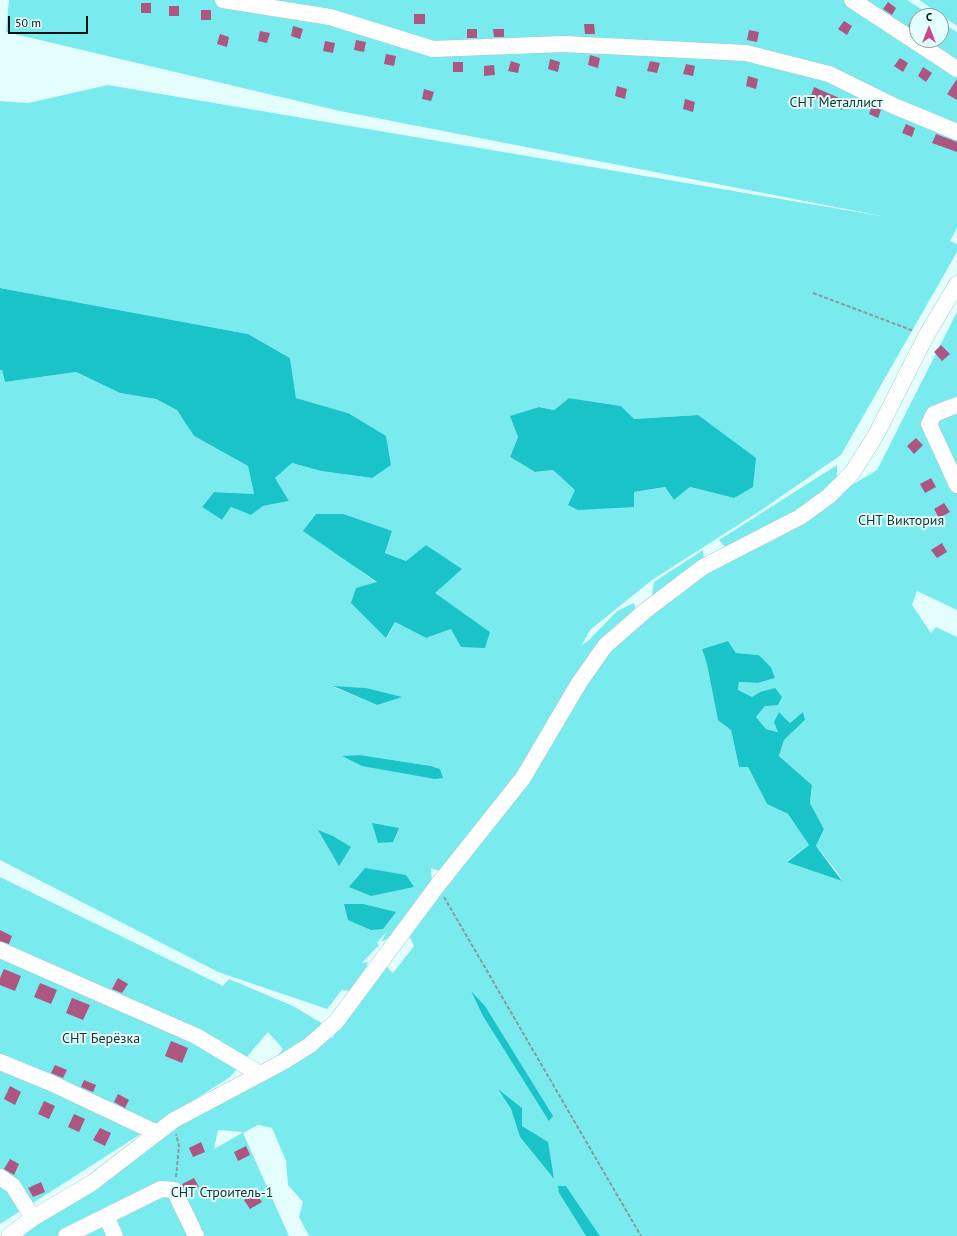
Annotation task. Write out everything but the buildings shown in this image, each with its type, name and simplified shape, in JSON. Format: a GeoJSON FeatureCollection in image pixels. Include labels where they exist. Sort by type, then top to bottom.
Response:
{"type":"FeatureCollection","features":[{"type":"Feature","properties":{"kind":"street"},"geometry":{"type":"LineString","coordinates":[[223,0],[330,17],[433,49],[564,44],[746,53],[828,74],[894,106],[957,132]]}},
{"type":"Feature","properties":{"kind":"street"},"geometry":{"type":"LineString","coordinates":[[852,0],[957,69]]}},
{"type":"Feature","properties":{"kind":"street"},"geometry":{"type":"LineString","coordinates":[[9,1236],[33,1218],[92,1183],[155,1132],[174,1120],[283,1062],[310,1045],[336,1022],[437,886],[523,778],[579,683],[605,646],[645,611],[703,567],[800,517],[829,496],[852,473],[876,435],[926,336],[957,284]]}},
{"type":"Feature","properties":{"kind":"street"},"geometry":{"type":"LineString","coordinates":[[957,405],[934,414],[929,424],[957,485]]}},
{"type":"Feature","properties":{"kind":"street"},"geometry":{"type":"LineString","coordinates":[[0,950],[196,1036],[260,1074]]}},
{"type":"Feature","properties":{"kind":"street"},"geometry":{"type":"LineString","coordinates":[[0,1062],[49,1082],[155,1132]]}},
{"type":"Feature","properties":{"kind":"street"},"geometry":{"type":"LineString","coordinates":[[0,1177],[13,1186],[33,1218]]}},
{"type":"Feature","properties":{"kind":"street"},"geometry":{"type":"LineString","coordinates":[[66,1236],[160,1189],[174,1190],[196,1236]]}},
{"type":"Feature","properties":{"kind":"street"},"geometry":{"type":"LineString","coordinates":[[106,1216],[115,1236]]}},
{"type":"Feature","properties":{"kind":"path"},"geometry":{"type":"LineString","coordinates":[[813,292],[926,336]]}},
{"type":"Feature","properties":{"kind":"path"},"geometry":{"type":"LineString","coordinates":[[437,886],[641,1236]]}},
{"type":"Feature","properties":{"kind":"path"},"geometry":{"type":"LineString","coordinates":[[174,1120],[179,1146],[174,1190]]}},
{"type":"Feature","properties":{"kind":"green space","name":"СНТ Металлист"},"geometry":{"type":"Polygon","coordinates":[[[9,0],[907,0],[920,8],[909,8],[909,48],[949,48],[949,27],[957,32],[957,228],[950,241],[957,244],[957,252],[841,455],[763,509],[652,580],[590,630],[582,645],[588,641],[617,611],[634,603],[636,611],[516,778],[442,872],[431,868],[432,885],[394,935],[381,942],[387,931],[377,943],[379,945],[362,963],[368,962],[364,974],[349,991],[342,990],[327,1009],[218,972],[0,860],[0,370],[2,370],[5,382],[76,372],[120,393],[156,399],[178,410],[194,436],[248,466],[254,494],[214,492],[202,507],[222,520],[231,507],[251,515],[263,506],[289,501],[275,478],[292,463],[321,471],[372,478],[348,413],[296,398],[290,358],[248,334],[0,288],[0,101],[28,103],[108,85],[887,217],[340,111],[6,32],[9,0]],[[569,398],[554,410],[539,407],[511,417],[518,437],[510,457],[535,472],[553,470],[576,490],[634,507],[634,492],[665,487],[674,500],[690,487],[734,498],[698,415],[633,419],[621,406],[569,398]],[[392,531],[343,558],[377,583],[356,588],[387,638],[395,622],[426,638],[451,629],[490,632],[434,593],[461,569],[426,545],[406,561],[385,553],[392,531]],[[334,687],[377,705],[366,688],[334,687]],[[360,755],[343,757],[440,769],[431,766],[360,755]],[[319,831],[339,865],[333,836],[319,831]]]}},
{"type":"Feature","properties":{"kind":"green space"},"geometry":{"type":"Polygon","coordinates":[[[919,0],[957,0],[957,26],[949,21],[949,8],[931,8],[919,0]]]}},
{"type":"Feature","properties":{"kind":"green space"},"geometry":{"type":"Polygon","coordinates":[[[957,312],[957,610],[917,591],[912,605],[931,633],[936,627],[957,637],[957,1236],[600,1236],[566,1186],[559,1193],[586,1236],[309,1236],[299,1217],[303,1202],[288,1185],[286,1161],[272,1128],[258,1125],[243,1133],[289,1236],[12,1236],[157,1134],[260,1077],[283,1049],[268,1032],[230,1077],[0,1224],[0,877],[223,986],[229,979],[293,1006],[320,1022],[332,1038],[385,965],[393,973],[414,946],[407,931],[611,646],[712,568],[774,540],[845,489],[877,470],[957,312]],[[728,641],[702,649],[731,730],[739,767],[748,767],[767,804],[788,814],[809,845],[787,861],[842,881],[838,873],[816,846],[824,829],[810,803],[812,785],[779,756],[784,740],[805,720],[803,712],[790,723],[779,712],[779,732],[766,729],[756,717],[765,706],[760,692],[752,698],[738,690],[739,682],[758,683],[775,678],[771,667],[759,655],[736,653],[728,641]],[[499,1090],[511,1109],[520,1137],[553,1178],[521,1126],[522,1108],[499,1090]],[[218,1130],[214,1149],[242,1133],[242,1132],[218,1130]]]}},
{"type":"Feature","properties":{"kind":"green space"},"geometry":{"type":"Polygon","coordinates":[[[837,465],[837,478],[799,511],[725,547],[719,540],[837,465]]]}},
{"type":"Feature","properties":{"kind":"green space"},"geometry":{"type":"Polygon","coordinates":[[[703,550],[704,559],[658,593],[652,595],[654,582],[703,550]]]}},
{"type":"Feature","properties":{"kind":"shaded area"},"geometry":{"type":"Polygon","coordinates":[[[0,288],[248,334],[290,358],[296,398],[348,413],[386,436],[391,465],[372,478],[321,471],[292,463],[275,478],[289,501],[263,506],[251,515],[231,507],[222,520],[202,507],[214,492],[254,494],[248,466],[194,436],[177,410],[156,399],[120,393],[76,372],[5,382],[2,370],[0,370],[0,288]]]}},
{"type":"Feature","properties":{"kind":"shaded area"},"geometry":{"type":"Polygon","coordinates":[[[569,398],[621,406],[634,419],[698,415],[756,458],[753,487],[734,498],[690,487],[674,500],[665,487],[634,492],[634,507],[578,510],[568,505],[575,490],[553,470],[535,472],[510,457],[518,437],[510,416],[539,407],[554,410],[569,398]]]}},
{"type":"Feature","properties":{"kind":"shaded area"},"geometry":{"type":"Polygon","coordinates":[[[316,514],[343,514],[392,531],[385,553],[406,561],[426,545],[462,569],[435,593],[490,632],[485,648],[461,647],[451,629],[426,638],[395,622],[386,638],[351,603],[356,588],[377,582],[303,531],[316,514]]]}},
{"type":"Feature","properties":{"kind":"shaded area"},"geometry":{"type":"Polygon","coordinates":[[[728,641],[736,653],[759,655],[771,667],[775,678],[758,683],[739,682],[738,690],[752,697],[760,692],[775,688],[782,697],[778,705],[765,706],[756,717],[766,729],[778,732],[774,722],[779,712],[790,723],[803,712],[805,720],[784,740],[779,756],[812,785],[810,803],[824,829],[816,846],[842,881],[787,862],[809,845],[788,814],[767,804],[748,767],[739,767],[731,730],[718,720],[707,664],[702,649],[728,641]]]}},
{"type":"Feature","properties":{"kind":"shaded area"},"geometry":{"type":"Polygon","coordinates":[[[333,686],[366,688],[402,697],[377,705],[333,686]]]}},
{"type":"Feature","properties":{"kind":"shaded area"},"geometry":{"type":"Polygon","coordinates":[[[360,755],[431,766],[440,769],[443,778],[435,779],[362,766],[342,756],[360,755]]]}},
{"type":"Feature","properties":{"kind":"shaded area"},"geometry":{"type":"Polygon","coordinates":[[[372,823],[399,828],[393,842],[378,843],[372,823]]]}},
{"type":"Feature","properties":{"kind":"shaded area"},"geometry":{"type":"Polygon","coordinates":[[[318,830],[333,836],[351,847],[339,866],[318,830]]]}},
{"type":"Feature","properties":{"kind":"shaded area"},"geometry":{"type":"Polygon","coordinates":[[[365,868],[406,875],[414,887],[371,896],[349,887],[365,868]]]}},
{"type":"Feature","properties":{"kind":"shaded area"},"geometry":{"type":"Polygon","coordinates":[[[344,904],[363,904],[396,912],[383,929],[371,930],[348,920],[344,904]]]}},
{"type":"Feature","properties":{"kind":"shaded area"},"geometry":{"type":"Polygon","coordinates":[[[471,991],[485,1006],[553,1116],[549,1121],[483,1016],[471,991]]]}},
{"type":"Feature","properties":{"kind":"shaded area"},"geometry":{"type":"Polygon","coordinates":[[[498,1089],[522,1108],[522,1126],[548,1142],[554,1179],[520,1137],[511,1109],[498,1089]]]}},
{"type":"Feature","properties":{"kind":"shaded area"},"geometry":{"type":"Polygon","coordinates":[[[558,1186],[566,1186],[600,1236],[586,1236],[559,1193],[558,1186]]]}},
{"type":"Feature","properties":{"kind":"park label","name":"СНТ Виктория"},"geometry":{"type":"Point","coordinates":[901,521]}},
{"type":"Feature","properties":{"kind":"park label","name":"СНТ Берёзка"},"geometry":{"type":"Point","coordinates":[101,1039]}},
{"type":"Feature","properties":{"kind":"park label","name":"СНТ Строитель-1"},"geometry":{"type":"Point","coordinates":[222,1193]}}]}
